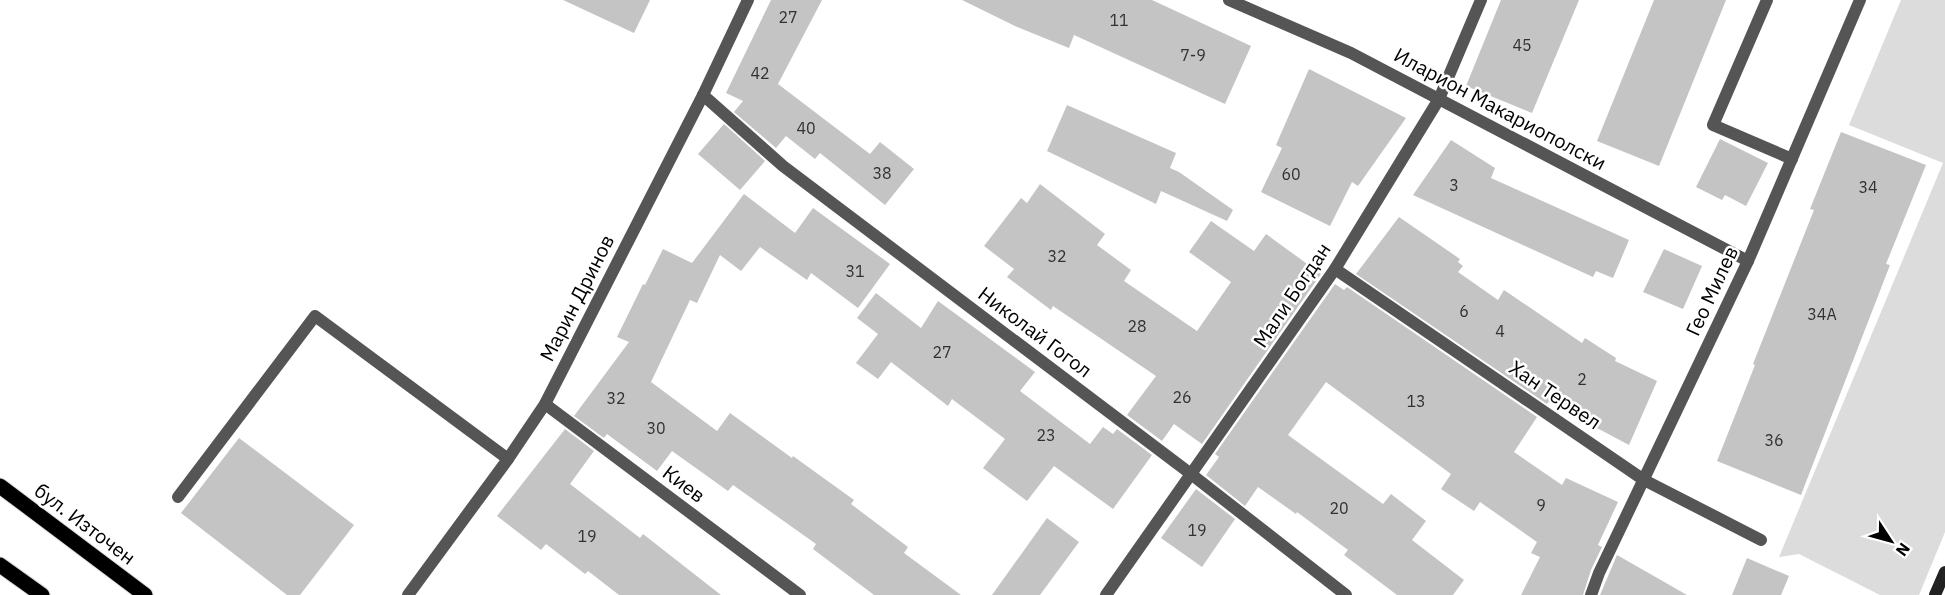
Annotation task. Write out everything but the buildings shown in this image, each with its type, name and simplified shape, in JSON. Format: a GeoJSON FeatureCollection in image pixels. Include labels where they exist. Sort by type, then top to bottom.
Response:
{"type":"FeatureCollection","features":[{"type":"Feature","properties":{"kind":"main road","name":"бул. Източен"},"geometry":{"type":"LineString","coordinates":[[0,486],[145,595]]}},
{"type":"Feature","properties":{"kind":"main road"},"geometry":{"type":"LineString","coordinates":[[0,565],[42,595]]}},
{"type":"Feature","properties":{"kind":"main road"},"geometry":{"type":"LineString","coordinates":[[1935,595],[1945,572]]}},
{"type":"Feature","properties":{"kind":"street","name":"Марин Дринов"},"geometry":{"type":"LineString","coordinates":[[408,595],[508,459],[545,404],[703,95],[748,0]]}},
{"type":"Feature","properties":{"kind":"street","name":"Иларион Макариополски"},"geometry":{"type":"LineString","coordinates":[[1229,0],[1351,53],[1748,261]]}},
{"type":"Feature","properties":{"kind":"street","name":"Мали Богдан"},"geometry":{"type":"LineString","coordinates":[[1106,595],[1335,269],[1439,99],[1481,0]]}},
{"type":"Feature","properties":{"kind":"street"},"geometry":{"type":"LineString","coordinates":[[1767,0],[1713,125],[1792,159]]}},
{"type":"Feature","properties":{"kind":"street","name":"Гео Милев"},"geometry":{"type":"LineString","coordinates":[[1591,595],[1599,573],[1748,261],[1860,0]]}},
{"type":"Feature","properties":{"kind":"street","name":"Николай Гогол"},"geometry":{"type":"LineString","coordinates":[[703,95],[783,166],[1191,474],[1346,595]]}},
{"type":"Feature","properties":{"kind":"street","name":"Хан Тервел"},"geometry":{"type":"LineString","coordinates":[[1335,269],[1644,480],[1761,540]]}},
{"type":"Feature","properties":{"kind":"street"},"geometry":{"type":"LineString","coordinates":[[178,497],[315,316],[508,459]]}},
{"type":"Feature","properties":{"kind":"street","name":"Киев"},"geometry":{"type":"LineString","coordinates":[[545,404],[800,595]]}},
{"type":"Feature","properties":{"kind":"shaded area"},"geometry":{"type":"Polygon","coordinates":[[[1901,0],[1945,0],[1945,532],[1919,595],[1880,595],[1799,554],[1779,557],[1943,163],[1849,125],[1901,0]]]}}]}
